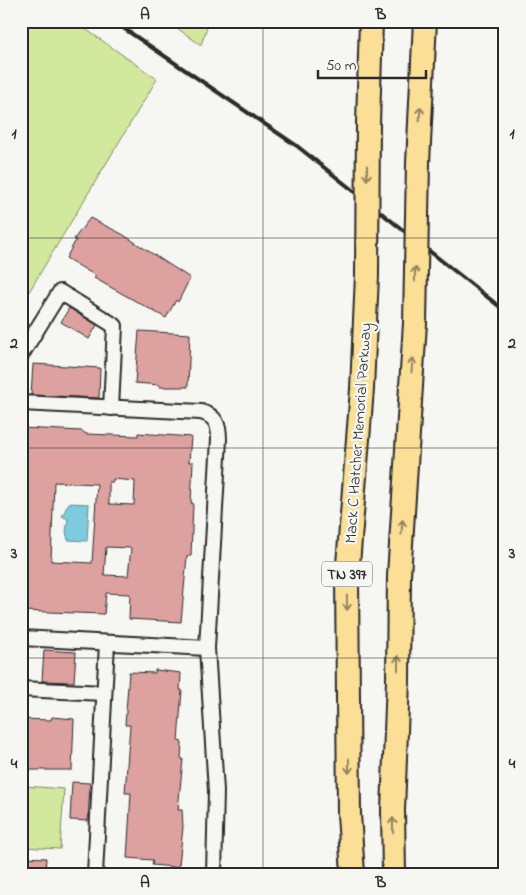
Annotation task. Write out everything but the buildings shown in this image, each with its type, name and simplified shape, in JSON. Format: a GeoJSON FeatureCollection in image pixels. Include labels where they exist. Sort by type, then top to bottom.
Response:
{"type":"FeatureCollection","features":[{"type":"Feature","properties":{"kind":"highway","name":"Mack C Hatcher Memorial Parkway"},"geometry":{"type":"LineString","coordinates":[[354,874],[349,814],[347,577],[362,389],[367,275],[371,21]]}},
{"type":"Feature","properties":{"kind":"highway"},"geometry":{"type":"LineString","coordinates":[[394,874],[393,810],[398,680],[399,576],[414,322],[418,163],[425,21]]}},
{"type":"Feature","properties":{"kind":"street"},"geometry":{"type":"LineString","coordinates":[[21,355],[60,292],[116,326],[111,408]]}},
{"type":"Feature","properties":{"kind":"street"},"geometry":{"type":"LineString","coordinates":[[21,403],[201,412],[211,416],[218,425],[219,440],[207,648],[216,791],[214,874]]}},
{"type":"Feature","properties":{"kind":"street"},"geometry":{"type":"LineString","coordinates":[[21,638],[207,648]]}},
{"type":"Feature","properties":{"kind":"street"},"geometry":{"type":"LineString","coordinates":[[94,874],[107,643]]}},
{"type":"Feature","properties":{"kind":"street"},"geometry":{"type":"LineString","coordinates":[[21,690],[104,694]]}},
{"type":"Feature","properties":{"kind":"green space"},"geometry":{"type":"Polygon","coordinates":[[[21,21],[74,21],[157,79],[21,305],[21,21]]]}},
{"type":"Feature","properties":{"kind":"green space"},"geometry":{"type":"Polygon","coordinates":[[[167,21],[209,21],[201,45],[167,21]]]}},
{"type":"Feature","properties":{"kind":"green space"},"geometry":{"type":"Polygon","coordinates":[[[25,786],[64,789],[60,849],[22,847],[25,786]]]}},
{"type":"Feature","properties":{"kind":"water"},"geometry":{"type":"Polygon","coordinates":[[[69,503],[89,504],[87,541],[68,540],[66,531],[68,519],[62,516],[69,503]]]}},
{"type":"Feature","properties":{"kind":"railway"},"geometry":{"type":"LineString","coordinates":[[113,21],[297,146],[505,311]]}}]}
